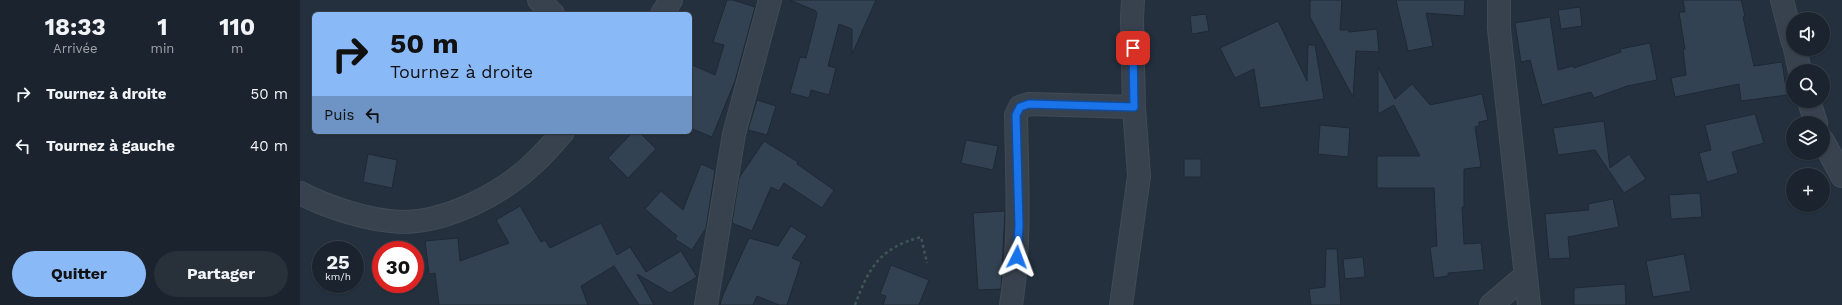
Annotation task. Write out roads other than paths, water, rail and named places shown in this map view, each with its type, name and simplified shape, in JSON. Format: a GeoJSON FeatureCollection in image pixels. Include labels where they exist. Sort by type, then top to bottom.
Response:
{"type":"FeatureCollection","features":[{"type":"Feature","properties":{"kind":"street"},"geometry":{"type":"LineString","coordinates":[[539,0],[551,12]]}},
{"type":"Feature","properties":{"kind":"street"},"geometry":{"type":"LineString","coordinates":[[663,12],[672,0]]}},
{"type":"Feature","properties":{"kind":"street"},"geometry":{"type":"LineString","coordinates":[[706,305],[734,134],[770,0]]}},
{"type":"Feature","properties":{"kind":"street"},"geometry":{"type":"LineString","coordinates":[[1121,305],[1139,176],[1134,107],[1132,19],[1134,0]]}},
{"type":"Feature","properties":{"kind":"street"},"geometry":{"type":"LineString","coordinates":[[1499,0],[1498,28],[1529,305]]}},
{"type":"Feature","properties":{"kind":"street"},"geometry":{"type":"LineString","coordinates":[[1782,0],[1786,16]]}},
{"type":"Feature","properties":{"kind":"street"},"geometry":{"type":"LineString","coordinates":[[1011,305],[1016,273],[1019,226],[1016,115],[1020,107],[1029,104],[1134,107]]}},
{"type":"Feature","properties":{"kind":"street"},"geometry":{"type":"LineString","coordinates":[[300,193],[357,215],[402,222],[439,216],[480,202],[508,185],[534,164],[561,134]]}},
{"type":"Feature","properties":{"kind":"street"},"geometry":{"type":"LineString","coordinates":[[1830,154],[1842,176]]}},
{"type":"Feature","properties":{"kind":"street"},"geometry":{"type":"LineString","coordinates":[[1491,305],[1525,276]]}}]}
